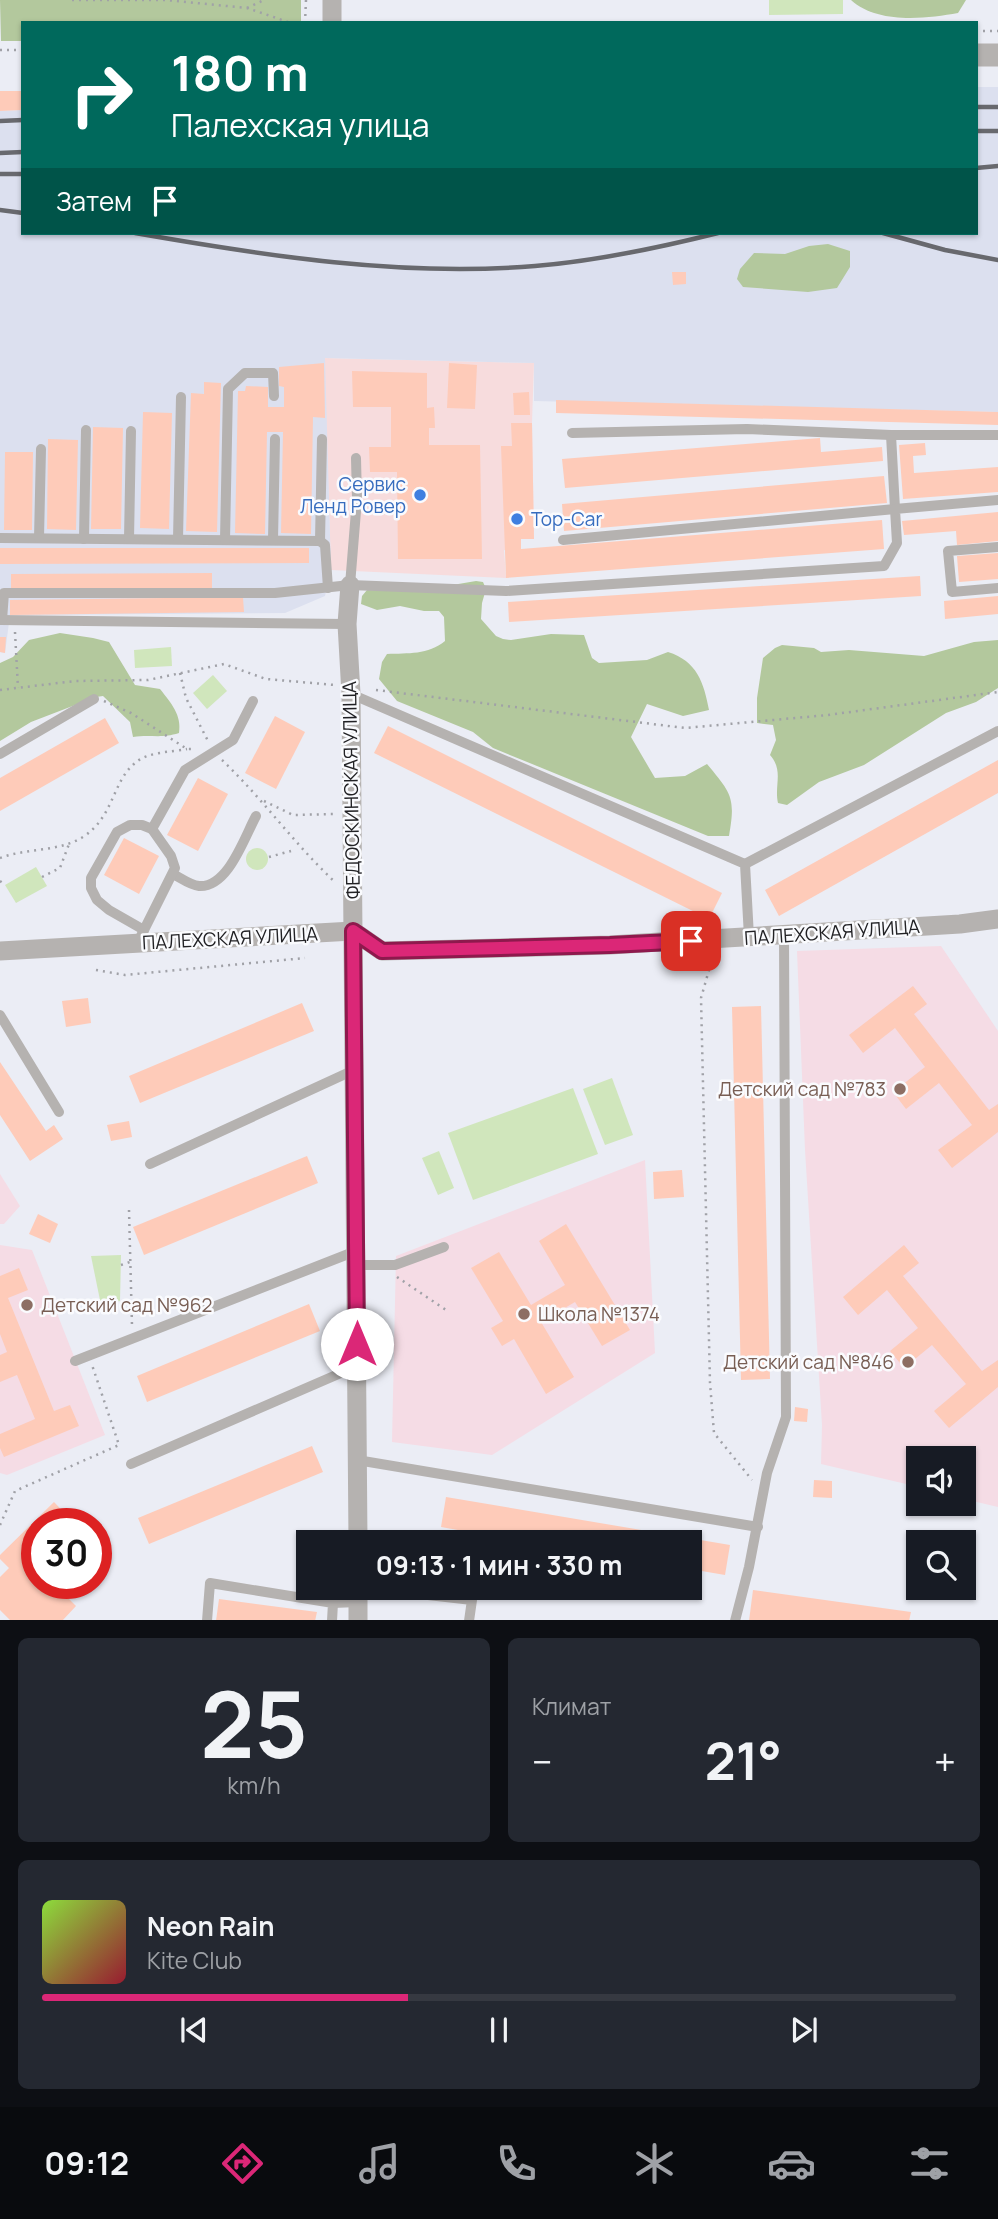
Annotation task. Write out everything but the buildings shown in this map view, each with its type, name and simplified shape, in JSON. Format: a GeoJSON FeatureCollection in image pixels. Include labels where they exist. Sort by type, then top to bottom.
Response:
{"type":"FeatureCollection","features":[{"type":"Feature","properties":{"kind":"street"},"geometry":{"type":"LineString","coordinates":[[332,0],[332,21]]}},
{"type":"Feature","properties":{"kind":"street"},"geometry":{"type":"LineString","coordinates":[[978,55],[998,55]]}},
{"type":"Feature","properties":{"kind":"street","name":"ФЕДОСКИНСКАЯ УЛИЦА"},"geometry":{"type":"LineString","coordinates":[[350,585],[347,624],[351,690],[358,1530]]}},
{"type":"Feature","properties":{"kind":"street","name":"ПАЛЕХСКАЯ УЛИЦА"},"geometry":{"type":"LineString","coordinates":[[0,951],[141,936],[353,931],[382,951],[610,945],[960,924],[998,919]]}},
{"type":"Feature","properties":{"kind":"lane"},"geometry":{"type":"LineString","coordinates":[[225,540],[228,389],[245,373],[273,373],[274,396]]}},
{"type":"Feature","properties":{"kind":"lane"},"geometry":{"type":"LineString","coordinates":[[178,540],[180,397]]}},
{"type":"Feature","properties":{"kind":"lane"},"geometry":{"type":"LineString","coordinates":[[572,433],[747,429],[891,435],[998,435]]}},
{"type":"Feature","properties":{"kind":"lane"},"geometry":{"type":"LineString","coordinates":[[83,539],[86,430]]}},
{"type":"Feature","properties":{"kind":"lane"},"geometry":{"type":"LineString","coordinates":[[129,539],[131,431]]}},
{"type":"Feature","properties":{"kind":"lane"},"geometry":{"type":"LineString","coordinates":[[347,624],[1,620],[4,593],[275,593],[350,585],[506,591],[884,566],[897,543],[891,435]]}},
{"type":"Feature","properties":{"kind":"lane"},"geometry":{"type":"LineString","coordinates":[[273,540],[275,439]]}},
{"type":"Feature","properties":{"kind":"lane"},"geometry":{"type":"LineString","coordinates":[[320,541],[322,439]]}},
{"type":"Feature","properties":{"kind":"lane"},"geometry":{"type":"LineString","coordinates":[[39,538],[41,449]]}},
{"type":"Feature","properties":{"kind":"lane"},"geometry":{"type":"LineString","coordinates":[[350,585],[357,499],[356,458]]}},
{"type":"Feature","properties":{"kind":"lane"},"geometry":{"type":"LineString","coordinates":[[563,540],[998,500]]}},
{"type":"Feature","properties":{"kind":"lane"},"geometry":{"type":"LineString","coordinates":[[0,538],[320,541],[325,545],[328,588]]}},
{"type":"Feature","properties":{"kind":"lane"},"geometry":{"type":"LineString","coordinates":[[998,547],[948,551],[952,592],[998,588]]}},
{"type":"Feature","properties":{"kind":"lane"},"geometry":{"type":"LineString","coordinates":[[351,690],[746,864]]}},
{"type":"Feature","properties":{"kind":"lane"},"geometry":{"type":"LineString","coordinates":[[0,754],[94,699]]}},
{"type":"Feature","properties":{"kind":"lane"},"geometry":{"type":"LineString","coordinates":[[152,829],[185,770],[233,740],[253,701]]}},
{"type":"Feature","properties":{"kind":"lane"},"geometry":{"type":"LineString","coordinates":[[746,864],[998,731]]}},
{"type":"Feature","properties":{"kind":"lane"},"geometry":{"type":"LineString","coordinates":[[173,874],[196,886],[216,881],[227,872],[256,816]]}},
{"type":"Feature","properties":{"kind":"lane"},"geometry":{"type":"LineString","coordinates":[[130,825],[142,825],[152,829],[171,856],[175,868],[173,874],[141,936],[97,900],[91,888],[91,878],[117,832],[130,825]]}},
{"type":"Feature","properties":{"kind":"lane"},"geometry":{"type":"LineString","coordinates":[[746,864],[749,937]]}},
{"type":"Feature","properties":{"kind":"lane"},"geometry":{"type":"LineString","coordinates":[[735,1620],[758,1527],[767,1473],[786,1417],[784,935]]}},
{"type":"Feature","properties":{"kind":"lane"},"geometry":{"type":"LineString","coordinates":[[0,1015],[59,1112]]}},
{"type":"Feature","properties":{"kind":"lane"},"geometry":{"type":"LineString","coordinates":[[150,1164],[354,1070]]}},
{"type":"Feature","properties":{"kind":"lane"},"geometry":{"type":"LineString","coordinates":[[75,1361],[356,1258],[395,1265],[444,1247]]}},
{"type":"Feature","properties":{"kind":"lane"},"geometry":{"type":"LineString","coordinates":[[131,1464],[357,1366]]}},
{"type":"Feature","properties":{"kind":"lane"},"geometry":{"type":"LineString","coordinates":[[357,1460],[758,1527]]}},
{"type":"Feature","properties":{"kind":"lane"},"geometry":{"type":"LineString","coordinates":[[207,1620],[210,1583],[333,1603],[472,1600],[469,1620]]}},
{"type":"Feature","properties":{"kind":"lane"},"geometry":{"type":"LineString","coordinates":[[332,1620],[333,1603]]}},
{"type":"Feature","properties":{"kind":"path"},"geometry":{"type":"LineString","coordinates":[[72,0],[166,0],[247,8],[285,21]]}},
{"type":"Feature","properties":{"kind":"path"},"geometry":{"type":"LineString","coordinates":[[247,8],[264,0]]}},
{"type":"Feature","properties":{"kind":"path"},"geometry":{"type":"LineString","coordinates":[[305,21],[306,0]]}},
{"type":"Feature","properties":{"kind":"path"},"geometry":{"type":"LineString","coordinates":[[978,31],[998,31]]}},
{"type":"Feature","properties":{"kind":"path"},"geometry":{"type":"LineString","coordinates":[[0,50],[21,50]]}},
{"type":"Feature","properties":{"kind":"path"},"geometry":{"type":"LineString","coordinates":[[15,620],[18,688]]}},
{"type":"Feature","properties":{"kind":"path"},"geometry":{"type":"LineString","coordinates":[[0,690],[75,681],[148,680],[224,664],[266,679],[685,729],[828,715],[998,692]]}},
{"type":"Feature","properties":{"kind":"path"},"geometry":{"type":"LineString","coordinates":[[94,699],[112,703],[131,713],[187,748]]}},
{"type":"Feature","properties":{"kind":"path"},"geometry":{"type":"LineString","coordinates":[[0,858],[17,852],[69,844],[83,836],[108,812],[126,774],[143,758],[187,748],[214,751]]}},
{"type":"Feature","properties":{"kind":"path"},"geometry":{"type":"LineString","coordinates":[[352,813],[293,815],[261,800],[310,859],[352,897]]}},
{"type":"Feature","properties":{"kind":"path"},"geometry":{"type":"LineString","coordinates":[[42,877],[60,868],[69,844]]}},
{"type":"Feature","properties":{"kind":"path"},"geometry":{"type":"LineString","coordinates":[[268,857],[291,851]]}},
{"type":"Feature","properties":{"kind":"path"},"geometry":{"type":"LineString","coordinates":[[0,881],[5,885]]}},
{"type":"Feature","properties":{"kind":"path"},"geometry":{"type":"LineString","coordinates":[[718,940],[701,998],[710,1384],[714,1433],[763,1493]]}},
{"type":"Feature","properties":{"kind":"path"},"geometry":{"type":"LineString","coordinates":[[96,970],[125,975],[305,958]]}},
{"type":"Feature","properties":{"kind":"path"},"geometry":{"type":"LineString","coordinates":[[129,1210],[132,1340]]}},
{"type":"Feature","properties":{"kind":"path"},"geometry":{"type":"LineString","coordinates":[[121,1265],[130,1262]]}},
{"type":"Feature","properties":{"kind":"path"},"geometry":{"type":"LineString","coordinates":[[395,1276],[446,1310]]}},
{"type":"Feature","properties":{"kind":"path"},"geometry":{"type":"LineString","coordinates":[[0,1525],[15,1491],[119,1445],[89,1357]]}},
{"type":"Feature","properties":{"kind":"shaded area"},"geometry":{"type":"Polygon","coordinates":[[[978,87],[998,87],[998,412],[534,401],[534,363],[325,358],[331,570],[325,596],[285,613],[10,615],[5,653],[0,652],[0,111],[21,110],[21,235],[978,235],[978,87]]]}},
{"type":"Feature","properties":{"kind":"shaded area"},"geometry":{"type":"Polygon","coordinates":[[[324,358],[534,363],[534,539],[521,539],[521,549],[504,550],[506,578],[331,570],[324,358]]]}},
{"type":"Feature","properties":{"kind":"shaded area"},"geometry":{"type":"Polygon","coordinates":[[[941,946],[998,1031],[998,1507],[976,1502],[976,1446],[906,1446],[906,1484],[821,1464],[822,1425],[805,1150],[797,951],[941,946]]]}},
{"type":"Feature","properties":{"kind":"shaded area","name":"Школа №1374"},"geometry":{"type":"Polygon","coordinates":[[[645,1160],[655,1353],[492,1455],[392,1442],[396,1256],[645,1160]]]}},
{"type":"Feature","properties":{"kind":"shaded area"},"geometry":{"type":"Polygon","coordinates":[[[0,1174],[20,1206],[4,1224],[0,1224],[0,1174]]]}},
{"type":"Feature","properties":{"kind":"shaded area","name":"Детский сад №962"},"geometry":{"type":"Polygon","coordinates":[[[0,1245],[32,1250],[105,1435],[7,1475],[0,1473],[0,1245]]]}},
{"type":"Feature","properties":{"kind":"green space"},"geometry":{"type":"Polygon","coordinates":[[[0,0],[301,0],[301,21],[21,21],[21,41],[1,41],[0,0]]]}},
{"type":"Feature","properties":{"kind":"green space"},"geometry":{"type":"Polygon","coordinates":[[[769,0],[843,0],[843,14],[769,15],[769,0]]]}},
{"type":"Feature","properties":{"kind":"green space"},"geometry":{"type":"Polygon","coordinates":[[[851,0],[966,0],[958,13],[902,18],[874,13],[851,0]]]}},
{"type":"Feature","properties":{"kind":"green space"},"geometry":{"type":"Polygon","coordinates":[[[828,244],[850,251],[850,267],[837,288],[808,292],[743,287],[737,279],[740,269],[754,253],[785,254],[809,246],[828,244]]]}},
{"type":"Feature","properties":{"kind":"green space"},"geometry":{"type":"Polygon","coordinates":[[[483,582],[486,589],[481,619],[496,636],[503,639],[551,634],[584,635],[592,658],[599,663],[647,660],[668,652],[692,667],[705,691],[709,710],[683,716],[647,704],[631,737],[655,778],[685,776],[707,764],[730,796],[732,812],[729,836],[708,836],[493,748],[473,732],[397,701],[379,679],[382,662],[387,654],[425,651],[445,641],[444,617],[439,611],[400,606],[377,610],[361,604],[362,596],[367,590],[417,591],[483,582]]]}},
{"type":"Feature","properties":{"kind":"green space"},"geometry":{"type":"Polygon","coordinates":[[[60,633],[109,642],[135,685],[160,689],[168,699],[177,715],[179,733],[133,737],[130,722],[103,696],[31,722],[0,741],[0,663],[13,657],[29,640],[60,633]]]}},
{"type":"Feature","properties":{"kind":"green space"},"geometry":{"type":"Polygon","coordinates":[[[998,640],[998,688],[976,702],[946,713],[864,765],[819,782],[787,805],[778,803],[778,772],[770,755],[776,740],[773,725],[757,723],[757,698],[763,658],[775,648],[782,645],[814,648],[821,652],[849,650],[924,656],[974,642],[998,640]]]}},
{"type":"Feature","properties":{"kind":"green space"},"geometry":{"type":"Polygon","coordinates":[[[171,647],[172,666],[135,668],[134,650],[171,647]]]}},
{"type":"Feature","properties":{"kind":"green space"},"geometry":{"type":"Polygon","coordinates":[[[213,675],[227,691],[207,709],[193,693],[213,675]]]}},
{"type":"Feature","properties":{"kind":"green space"},"geometry":{"type":"Polygon","coordinates":[[[257,848],[265,851],[268,859],[265,867],[257,870],[249,867],[246,859],[249,851],[257,848]]]}},
{"type":"Feature","properties":{"kind":"green space"},"geometry":{"type":"Polygon","coordinates":[[[36,867],[47,886],[16,903],[5,885],[36,867]]]}},
{"type":"Feature","properties":{"kind":"green space"},"geometry":{"type":"Polygon","coordinates":[[[612,1078],[633,1135],[605,1145],[583,1089],[612,1078]]]}},
{"type":"Feature","properties":{"kind":"green space"},"geometry":{"type":"Polygon","coordinates":[[[573,1088],[598,1154],[473,1200],[448,1133],[573,1088]]]}},
{"type":"Feature","properties":{"kind":"green space"},"geometry":{"type":"Polygon","coordinates":[[[439,1151],[454,1188],[438,1195],[422,1158],[439,1151]]]}},
{"type":"Feature","properties":{"kind":"green space"},"geometry":{"type":"Polygon","coordinates":[[[121,1255],[120,1301],[101,1305],[91,1256],[121,1255]]]}},
{"type":"Feature","properties":{"kind":"railway"},"geometry":{"type":"LineString","coordinates":[[978,107],[998,107]]}},
{"type":"Feature","properties":{"kind":"railway"},"geometry":{"type":"LineString","coordinates":[[0,121],[21,120]]}},
{"type":"Feature","properties":{"kind":"railway"},"geometry":{"type":"LineString","coordinates":[[978,131],[998,131]]}},
{"type":"Feature","properties":{"kind":"railway"},"geometry":{"type":"LineString","coordinates":[[0,153],[21,152]]}},
{"type":"Feature","properties":{"kind":"railway"},"geometry":{"type":"LineString","coordinates":[[978,168],[998,166]]}},
{"type":"Feature","properties":{"kind":"railway"},"geometry":{"type":"LineString","coordinates":[[0,174],[21,174]]}},
{"type":"Feature","properties":{"kind":"railway"},"geometry":{"type":"LineString","coordinates":[[0,210],[21,213]]}},
{"type":"Feature","properties":{"kind":"railway"},"geometry":{"type":"LineString","coordinates":[[147,235],[334,262],[435,269],[558,264],[627,253],[710,235]]}},
{"type":"Feature","properties":{"kind":"railway"},"geometry":{"type":"LineString","coordinates":[[890,235],[945,250],[998,260]]}},
{"type":"Feature","properties":{"kind":"place","name":"Сервис Ленд Ровер"},"geometry":{"type":"Point","coordinates":[420,495]}},
{"type":"Feature","properties":{"kind":"place","name":"Top-Car"},"geometry":{"type":"Point","coordinates":[517,519]}},
{"type":"Feature","properties":{"kind":"place","name":"Детский сад №783"},"geometry":{"type":"Point","coordinates":[900,1089]}},
{"type":"Feature","properties":{"kind":"place","name":"Детский сад №962"},"geometry":{"type":"Point","coordinates":[27,1305]}},
{"type":"Feature","properties":{"kind":"place","name":"Школа №1374"},"geometry":{"type":"Point","coordinates":[524,1314]}},
{"type":"Feature","properties":{"kind":"place","name":"Детский сад №846"},"geometry":{"type":"Point","coordinates":[908,1362]}},
{"type":"Feature","properties":{"kind":"route"},"geometry":{"type":"LineString","coordinates":[[357,1344],[353,931],[382,951],[691,941]]}}]}
